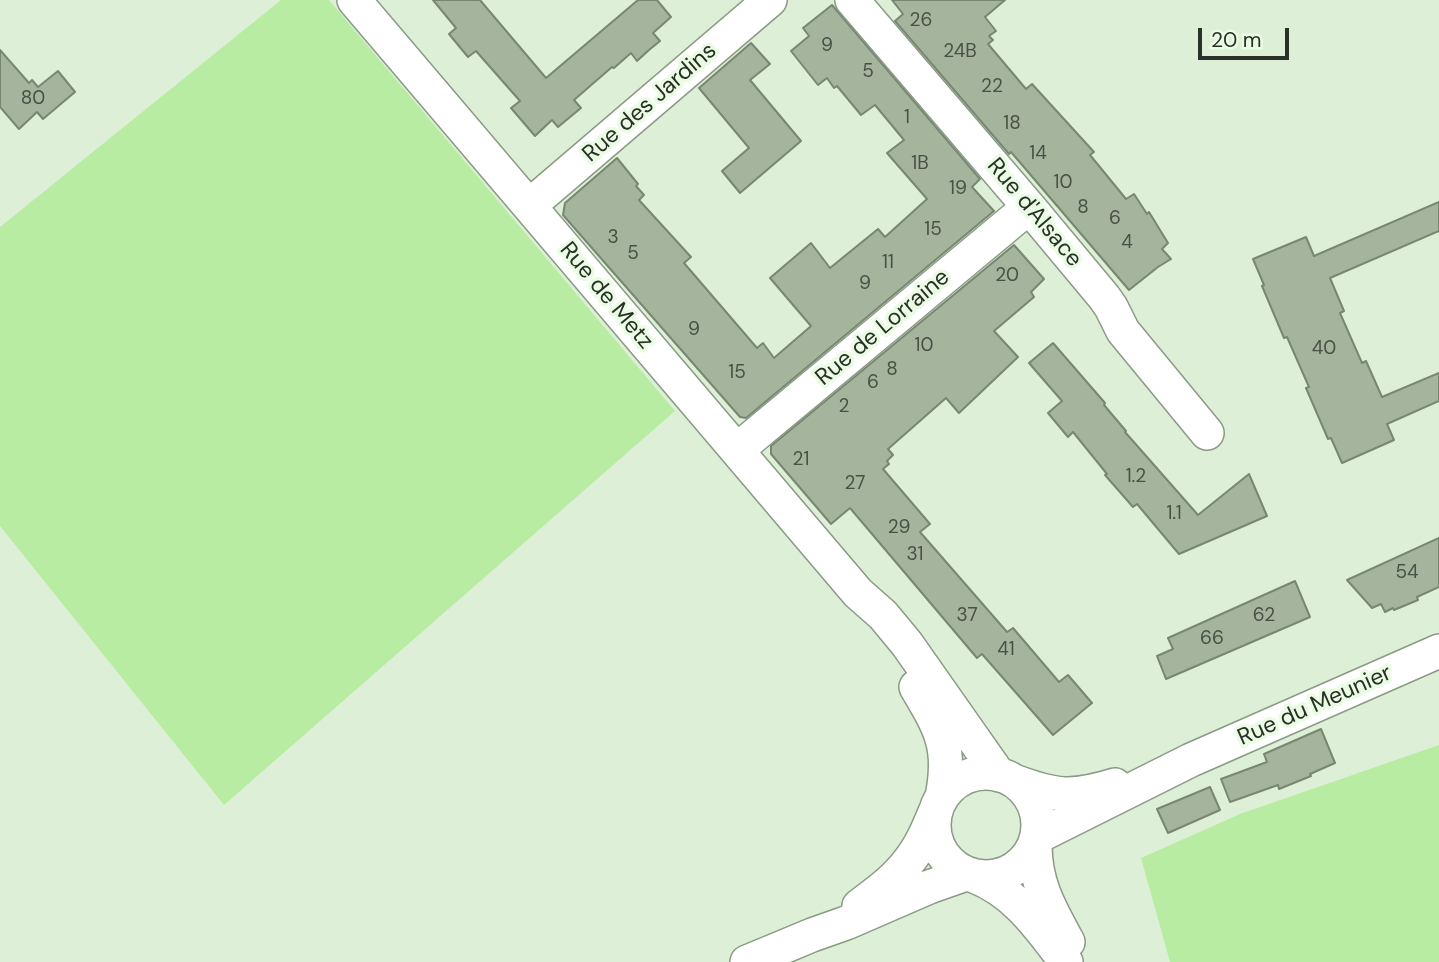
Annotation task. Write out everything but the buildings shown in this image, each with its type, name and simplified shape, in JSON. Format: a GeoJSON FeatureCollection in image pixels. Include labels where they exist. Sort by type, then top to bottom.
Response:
{"type":"FeatureCollection","features":[{"type":"Feature","properties":{"kind":"street","name":"Rue de Metz"},"geometry":{"type":"LineString","coordinates":[[354,0],[858,593],[883,615],[1007,778]]}},
{"type":"Feature","properties":{"kind":"street","name":"Rue des Jardins"},"geometry":{"type":"LineString","coordinates":[[529,206],[770,0]]}},
{"type":"Feature","properties":{"kind":"street","name":"Rue d'Alsace"},"geometry":{"type":"LineString","coordinates":[[852,0],[1104,297],[1123,331],[1207,433]]}},
{"type":"Feature","properties":{"kind":"street","name":"Rue de Lorraine"},"geometry":{"type":"LineString","coordinates":[[737,450],[1029,206]]}},
{"type":"Feature","properties":{"kind":"street","name":"Rue de Metz"},"geometry":{"type":"LineString","coordinates":[[858,593],[940,731],[947,763],[939,804]]}},
{"type":"Feature","properties":{"kind":"street","name":"Rue du Meunier"},"geometry":{"type":"LineString","coordinates":[[1036,841],[1191,760],[1439,651]]}},
{"type":"Feature","properties":{"kind":"street","name":"Rue du Meunier"},"geometry":{"type":"LineString","coordinates":[[1007,778],[1048,793],[1064,795],[1121,783],[1191,760]]}},
{"type":"Feature","properties":{"kind":"street"},"geometry":{"type":"LineString","coordinates":[[812,935],[853,911],[908,863],[920,845],[939,804],[953,785],[967,776],[983,773],[1007,778],[1026,792],[1035,805],[1039,821],[1036,841],[1037,873],[1041,889],[1080,962]]}},
{"type":"Feature","properties":{"kind":"street"},"geometry":{"type":"LineString","coordinates":[[939,804],[934,828],[937,845],[946,859],[970,875],[990,882],[1019,904],[1066,962]]}},
{"type":"Feature","properties":{"kind":"street"},"geometry":{"type":"LineString","coordinates":[[747,962],[929,887],[970,875],[991,878],[1014,870],[1026,859],[1036,841]]}},
{"type":"Feature","properties":{"kind":"green space"},"geometry":{"type":"Polygon","coordinates":[[[281,0],[329,0],[675,411],[224,805],[0,526],[0,227],[281,0]]]}},
{"type":"Feature","properties":{"kind":"green space"},"geometry":{"type":"Polygon","coordinates":[[[1439,745],[1439,962],[1170,962],[1141,858],[1240,814],[1439,745]]]}}]}
